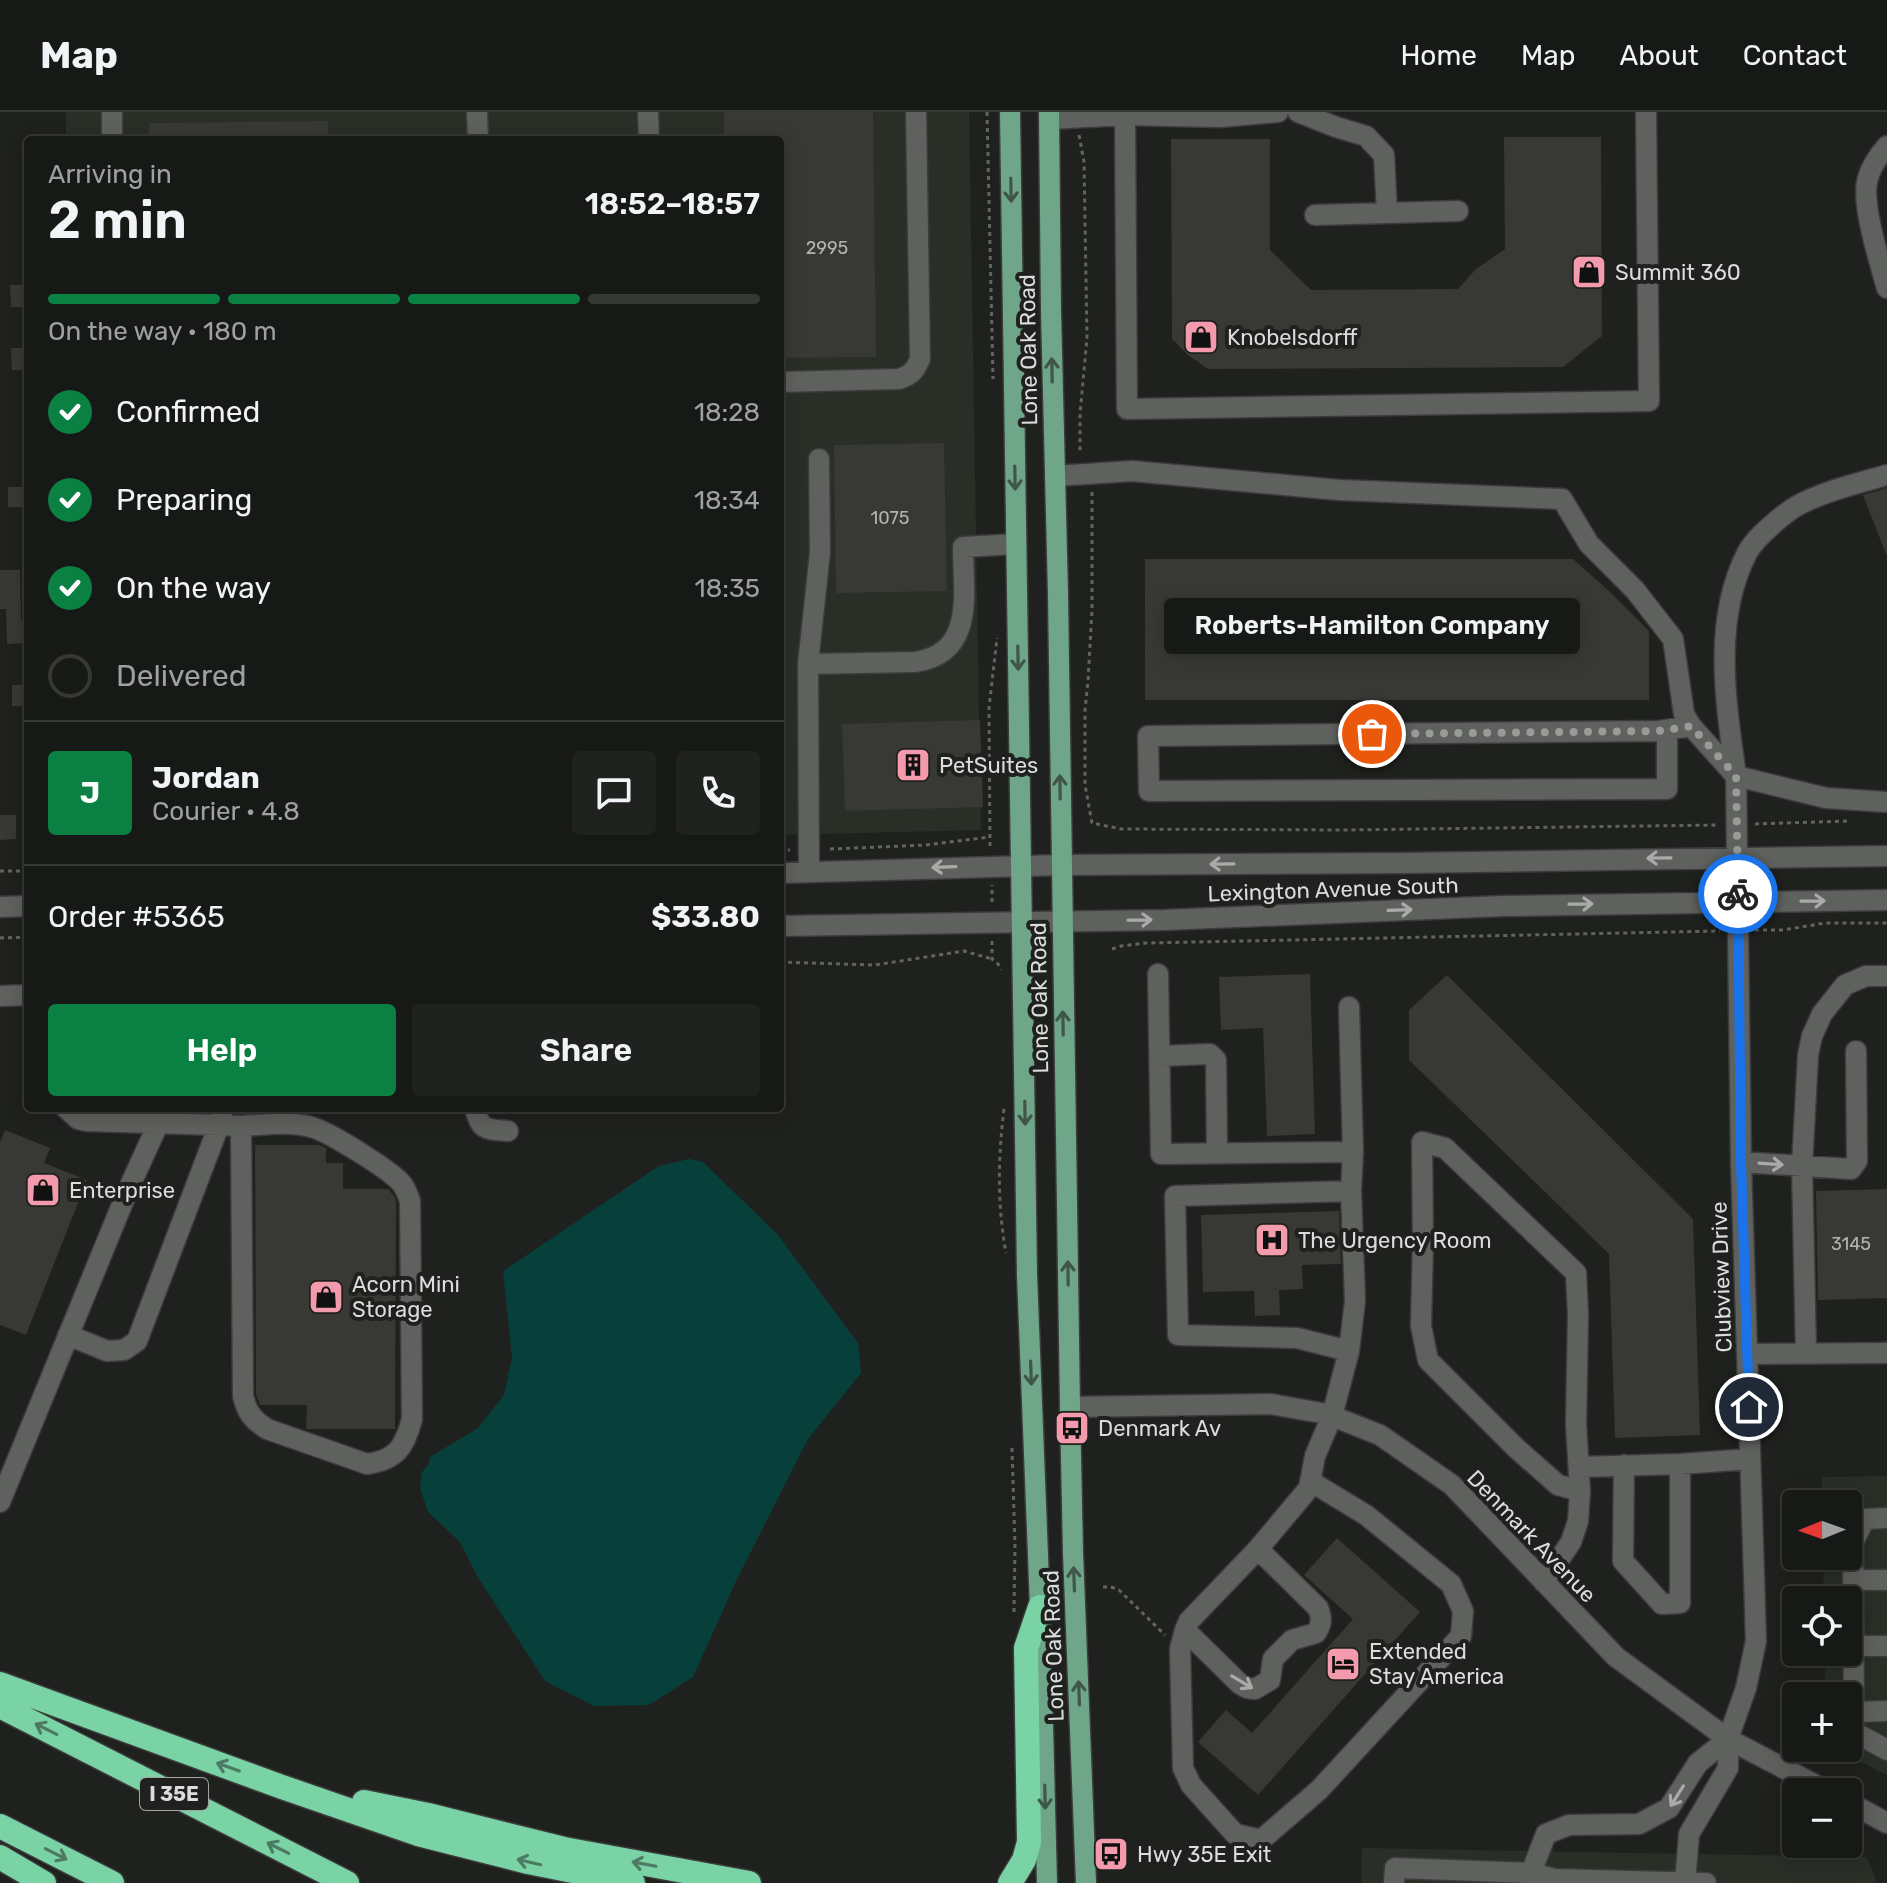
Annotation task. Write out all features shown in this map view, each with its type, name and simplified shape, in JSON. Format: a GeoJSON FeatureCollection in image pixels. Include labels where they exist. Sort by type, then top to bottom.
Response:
{"type":"FeatureCollection","features":[{"type":"Feature","properties":{"kind":"highway"},"geometry":{"type":"LineString","coordinates":[[1010,1883],[1024,1860],[1029,1842],[1026,1648],[1040,1607]]}},
{"type":"Feature","properties":{"kind":"highway"},"geometry":{"type":"LineString","coordinates":[[0,1684],[418,1834],[528,1862],[633,1883]]}},
{"type":"Feature","properties":{"kind":"highway","name":"I 35E"},"geometry":{"type":"LineString","coordinates":[[0,1706],[347,1883]]}},
{"type":"Feature","properties":{"kind":"highway"},"geometry":{"type":"LineString","coordinates":[[270,1783],[428,1815],[564,1849],[749,1883]]}},
{"type":"Feature","properties":{"kind":"highway"},"geometry":{"type":"LineString","coordinates":[[0,1826],[112,1883]]}},
{"type":"Feature","properties":{"kind":"highway"},"geometry":{"type":"LineString","coordinates":[[0,1857],[44,1883]]}},
{"type":"Feature","properties":{"kind":"main road","name":"Lone Oak Road"},"geometry":{"type":"LineString","coordinates":[[1010,112],[1027,1275],[1047,1883]]}},
{"type":"Feature","properties":{"kind":"main road","name":"Lone Oak Road"},"geometry":{"type":"LineString","coordinates":[[1049,115],[1073,1553],[1086,1883]]}},
{"type":"Feature","properties":{"kind":"street"},"geometry":{"type":"LineString","coordinates":[[112,112],[112,136]]}},
{"type":"Feature","properties":{"kind":"street"},"geometry":{"type":"LineString","coordinates":[[477,112],[478,136]]}},
{"type":"Feature","properties":{"kind":"street"},"geometry":{"type":"LineString","coordinates":[[648,112],[649,136]]}},
{"type":"Feature","properties":{"kind":"street"},"geometry":{"type":"LineString","coordinates":[[784,382],[899,379],[909,376],[916,369],[920,359],[916,112]]}},
{"type":"Feature","properties":{"kind":"street"},"geometry":{"type":"LineString","coordinates":[[1049,115],[1125,113],[1220,117],[1278,112]]}},
{"type":"Feature","properties":{"kind":"street"},"geometry":{"type":"LineString","coordinates":[[1298,112],[1366,136],[1384,155],[1387,213]]}},
{"type":"Feature","properties":{"kind":"street"},"geometry":{"type":"LineString","coordinates":[[1125,113],[1127,409],[1649,401],[1646,112]]}},
{"type":"Feature","properties":{"kind":"street"},"geometry":{"type":"LineString","coordinates":[[1887,146],[1867,179],[1867,207],[1887,288]]}},
{"type":"Feature","properties":{"kind":"street"},"geometry":{"type":"LineString","coordinates":[[1315,215],[1458,211]]}},
{"type":"Feature","properties":{"kind":"street"},"geometry":{"type":"LineString","coordinates":[[809,871],[808,664],[820,552],[819,459]]}},
{"type":"Feature","properties":{"kind":"street"},"geometry":{"type":"LineString","coordinates":[[1055,476],[1132,471],[1339,490],[1562,499],[1589,544],[1635,590],[1673,639],[1684,714],[1736,776],[1826,798],[1887,802]]}},
{"type":"Feature","properties":{"kind":"street","name":"Clubview Drive"},"geometry":{"type":"LineString","coordinates":[[1685,1882],[1689,1834],[1728,1768],[1728,1739],[1746,1688],[1756,1641],[1741,1162],[1736,776],[1725,655],[1728,613],[1733,587],[1748,551],[1767,528],[1794,507],[1836,490],[1887,475]]}},
{"type":"Feature","properties":{"kind":"street"},"geometry":{"type":"LineString","coordinates":[[808,664],[930,660],[945,651],[960,630],[964,615],[963,547],[1016,544]]}},
{"type":"Feature","properties":{"kind":"street"},"geometry":{"type":"LineString","coordinates":[[1667,730],[1667,789],[1149,791],[1148,736],[1667,730],[1691,726]]}},
{"type":"Feature","properties":{"kind":"street","name":"Lexington Avenue South"},"geometry":{"type":"LineString","coordinates":[[784,873],[1022,865],[1887,856]]}},
{"type":"Feature","properties":{"kind":"street","name":"Lexington Avenue South"},"geometry":{"type":"LineString","coordinates":[[784,926],[1164,920],[1503,906],[1887,900]]}},
{"type":"Feature","properties":{"kind":"street"},"geometry":{"type":"LineString","coordinates":[[0,907],[24,906]]}},
{"type":"Feature","properties":{"kind":"street"},"geometry":{"type":"LineString","coordinates":[[1158,974],[1161,1154],[1353,1152]]}},
{"type":"Feature","properties":{"kind":"street"},"geometry":{"type":"LineString","coordinates":[[1806,1354],[1802,1166],[1808,1055],[1812,1036],[1822,1014],[1845,985],[1866,976],[1887,976]]}},
{"type":"Feature","properties":{"kind":"street"},"geometry":{"type":"LineString","coordinates":[[0,996],[24,995]]}},
{"type":"Feature","properties":{"kind":"street"},"geometry":{"type":"LineString","coordinates":[[1310,1481],[1366,1515],[1451,1584],[1463,1611],[1461,1636],[1319,1790],[1261,1840],[1235,1834],[1191,1785],[1183,1768],[1182,1639],[1189,1621],[1258,1549],[1309,1488],[1310,1481],[1315,1456],[1332,1416],[1349,1351],[1355,1301],[1349,1007]]}},
{"type":"Feature","properties":{"kind":"street"},"geometry":{"type":"LineString","coordinates":[[1741,1162],[1851,1169],[1857,1161],[1856,1051]]}},
{"type":"Feature","properties":{"kind":"street"},"geometry":{"type":"LineString","coordinates":[[1160,1056],[1210,1054],[1216,1060],[1217,1153]]}},
{"type":"Feature","properties":{"kind":"street"},"geometry":{"type":"LineString","coordinates":[[70,1112],[78,1119],[87,1121],[159,1115],[221,1117],[241,1126],[296,1124],[312,1127],[327,1133],[392,1174],[404,1185],[410,1201],[412,1419],[402,1446],[393,1456],[381,1462],[367,1464],[267,1429],[254,1421],[247,1410],[243,1396],[241,1126]]}},
{"type":"Feature","properties":{"kind":"street"},"geometry":{"type":"LineString","coordinates":[[476,1112],[478,1122],[486,1129],[508,1131]]}},
{"type":"Feature","properties":{"kind":"street"},"geometry":{"type":"LineString","coordinates":[[0,1502],[159,1115]]}},
{"type":"Feature","properties":{"kind":"street"},"geometry":{"type":"LineString","coordinates":[[68,1335],[107,1351],[124,1350],[137,1341],[221,1117]]}},
{"type":"Feature","properties":{"kind":"street"},"geometry":{"type":"LineString","coordinates":[[1544,1582],[1571,1542],[1578,1521],[1580,1491],[1576,1424],[1576,1273],[1445,1148],[1422,1142],[1421,1326],[1428,1360],[1516,1448],[1558,1485],[1580,1491]]}},
{"type":"Feature","properties":{"kind":"street"},"geometry":{"type":"LineString","coordinates":[[1349,1351],[1297,1338],[1178,1335],[1175,1196],[1351,1191]]}},
{"type":"Feature","properties":{"kind":"street"},"geometry":{"type":"LineString","coordinates":[[1747,1354],[1887,1353]]}},
{"type":"Feature","properties":{"kind":"street","name":"Denmark Avenue"},"geometry":{"type":"LineString","coordinates":[[1070,1407],[1271,1404],[1332,1416],[1380,1435],[1452,1485],[1616,1657],[1728,1739],[1802,1778]]}},
{"type":"Feature","properties":{"kind":"street"},"geometry":{"type":"LineString","coordinates":[[1579,1467],[1750,1459]]}},
{"type":"Feature","properties":{"kind":"street"},"geometry":{"type":"LineString","coordinates":[[1624,1465],[1623,1561],[1662,1604],[1680,1603],[1680,1464]]}},
{"type":"Feature","properties":{"kind":"street"},"geometry":{"type":"LineString","coordinates":[[1853,1586],[1853,1542],[1865,1519],[1887,1518]]}},
{"type":"Feature","properties":{"kind":"street"},"geometry":{"type":"LineString","coordinates":[[1182,1639],[1240,1684],[1255,1689],[1270,1680],[1273,1659],[1292,1640],[1316,1633],[1321,1625],[1318,1608],[1258,1549]]}},
{"type":"Feature","properties":{"kind":"street"},"geometry":{"type":"LineString","coordinates":[[1853,1580],[1887,1580]]}},
{"type":"Feature","properties":{"kind":"street"},"geometry":{"type":"LineString","coordinates":[[1862,1646],[1887,1646]]}},
{"type":"Feature","properties":{"kind":"street"},"geometry":{"type":"LineString","coordinates":[[1862,1712],[1887,1711]]}},
{"type":"Feature","properties":{"kind":"street"},"geometry":{"type":"LineString","coordinates":[[1862,1736],[1887,1750]]}},
{"type":"Feature","properties":{"kind":"street"},"geometry":{"type":"LineString","coordinates":[[1531,1878],[1546,1834],[1569,1825],[1639,1824],[1669,1808],[1698,1763],[1728,1739]]}},
{"type":"Feature","properties":{"kind":"street"},"geometry":{"type":"LineString","coordinates":[[1862,1810],[1887,1823]]}},
{"type":"Feature","properties":{"kind":"street"},"geometry":{"type":"LineString","coordinates":[[1394,1883],[1395,1868],[1531,1878],[1706,1883]]}},
{"type":"Feature","properties":{"kind":"path"},"geometry":{"type":"LineString","coordinates":[[987,112],[993,392]]}},
{"type":"Feature","properties":{"kind":"path"},"geometry":{"type":"LineString","coordinates":[[992,959],[989,708],[997,631]]}},
{"type":"Feature","properties":{"kind":"path"},"geometry":{"type":"LineString","coordinates":[[1092,823],[1121,829],[1345,830],[1847,821]]}},
{"type":"Feature","properties":{"kind":"path"},"geometry":{"type":"LineString","coordinates":[[784,851],[926,845],[989,837]]}},
{"type":"Feature","properties":{"kind":"path"},"geometry":{"type":"LineString","coordinates":[[0,871],[24,871]]}},
{"type":"Feature","properties":{"kind":"path"},"geometry":{"type":"LineString","coordinates":[[1112,949],[1146,943],[1783,930],[1825,923],[1887,923]]}},
{"type":"Feature","properties":{"kind":"path"},"geometry":{"type":"LineString","coordinates":[[0,938],[24,937]]}},
{"type":"Feature","properties":{"kind":"path"},"geometry":{"type":"LineString","coordinates":[[784,962],[875,965],[964,951],[992,959],[1005,978]]}},
{"type":"Feature","properties":{"kind":"path"},"geometry":{"type":"LineString","coordinates":[[1005,1097],[999,1154],[1000,1221],[1005,1251]]}},
{"type":"Feature","properties":{"kind":"path"},"geometry":{"type":"LineString","coordinates":[[1012,1437],[1014,1621]]}},
{"type":"Feature","properties":{"kind":"path"},"geometry":{"type":"LineString","coordinates":[[1103,1587],[1119,1590],[1182,1639]]}},
{"type":"Feature","properties":{"kind":"shaded area"},"geometry":{"type":"Polygon","coordinates":[[[66,112],[969,112],[981,830],[784,835],[784,136],[66,136],[66,112]]]}},
{"type":"Feature","properties":{"kind":"shaded area"},"geometry":{"type":"Polygon","coordinates":[[[1887,1476],[1887,1775],[1861,1762],[1862,1682],[1825,1682],[1825,1666],[1862,1666],[1862,1586],[1824,1586],[1823,1570],[1862,1570],[1862,1490],[1822,1490],[1822,1477],[1887,1476]]]}},
{"type":"Feature","properties":{"kind":"shaded area"},"geometry":{"type":"Polygon","coordinates":[[[1362,1848],[1782,1855],[1782,1858],[1867,1857],[1877,1883],[1361,1883],[1362,1848]]]}},
{"type":"Feature","properties":{"kind":"water"},"geometry":{"type":"Polygon","coordinates":[[[689,1159],[703,1162],[778,1235],[858,1343],[861,1373],[808,1439],[737,1579],[693,1677],[649,1705],[594,1706],[545,1681],[477,1576],[460,1542],[428,1512],[420,1488],[422,1472],[429,1464],[430,1457],[478,1428],[504,1395],[512,1357],[503,1271],[659,1166],[689,1159]]]}},
{"type":"Feature","properties":{"kind":"building"},"geometry":{"type":"Polygon","coordinates":[[[724,112],[873,112],[876,357],[784,358],[784,136],[724,136],[724,112]]]}},
{"type":"Feature","properties":{"kind":"building"},"geometry":{"type":"Polygon","coordinates":[[[328,121],[328,136],[149,136],[149,123],[328,121]]]}},
{"type":"Feature","properties":{"kind":"building"},"geometry":{"type":"Polygon","coordinates":[[[1504,137],[1601,137],[1602,336],[1563,367],[1208,369],[1172,339],[1171,139],[1270,139],[1270,250],[1311,290],[1458,289],[1476,269],[1505,249],[1504,137]]]}},
{"type":"Feature","properties":{"kind":"building"},"geometry":{"type":"Polygon","coordinates":[[[10,285],[24,285],[24,307],[11,307],[10,285]]]}},
{"type":"Feature","properties":{"kind":"building"},"geometry":{"type":"Polygon","coordinates":[[[11,348],[24,348],[24,370],[12,370],[11,348]]]}},
{"type":"Feature","properties":{"kind":"building"},"geometry":{"type":"Polygon","coordinates":[[[944,443],[947,591],[836,593],[834,445],[944,443]]]}},
{"type":"Feature","properties":{"kind":"building"},"geometry":{"type":"Polygon","coordinates":[[[8,487],[24,487],[24,507],[8,507],[8,487]]]}},
{"type":"Feature","properties":{"kind":"building"},"geometry":{"type":"Polygon","coordinates":[[[1887,488],[1887,554],[1886,554],[1863,495],[1887,488]]]}},
{"type":"Feature","properties":{"kind":"building"},"geometry":{"type":"Polygon","coordinates":[[[1145,559],[1573,559],[1649,631],[1649,700],[1145,700],[1145,559]]]}},
{"type":"Feature","properties":{"kind":"building"},"geometry":{"type":"Polygon","coordinates":[[[0,570],[20,570],[24,643],[7,644],[6,609],[0,609],[0,570]]]}},
{"type":"Feature","properties":{"kind":"building"},"geometry":{"type":"Polygon","coordinates":[[[12,685],[24,685],[24,706],[12,706],[12,685]]]}},
{"type":"Feature","properties":{"kind":"building","name":"PetSuites"},"geometry":{"type":"Polygon","coordinates":[[[980,720],[983,807],[845,811],[842,724],[980,720]]]}},
{"type":"Feature","properties":{"kind":"building"},"geometry":{"type":"Polygon","coordinates":[[[0,815],[16,815],[16,839],[0,840],[0,815]]]}},
{"type":"Feature","properties":{"kind":"building"},"geometry":{"type":"Polygon","coordinates":[[[1310,974],[1315,1134],[1267,1136],[1263,1028],[1221,1030],[1219,977],[1310,974]]]}},
{"type":"Feature","properties":{"kind":"building"},"geometry":{"type":"Polygon","coordinates":[[[1447,975],[1693,1219],[1700,1435],[1615,1438],[1609,1254],[1409,1060],[1409,1010],[1447,975]]]}},
{"type":"Feature","properties":{"kind":"building"},"geometry":{"type":"Polygon","coordinates":[[[5,1130],[50,1148],[44,1163],[87,1180],[26,1335],[0,1325],[0,1142],[5,1130]]]}},
{"type":"Feature","properties":{"kind":"building","name":"Acorn Mini Storage"},"geometry":{"type":"Polygon","coordinates":[[[255,1145],[319,1145],[326,1148],[326,1163],[343,1163],[343,1189],[388,1189],[394,1196],[395,1429],[306,1429],[307,1405],[260,1405],[256,1394],[255,1145]]]}},
{"type":"Feature","properties":{"kind":"building"},"geometry":{"type":"Polygon","coordinates":[[[1887,1189],[1887,1298],[1818,1300],[1816,1191],[1887,1189]]]}},
{"type":"Feature","properties":{"kind":"building","name":"The Urgency Room"},"geometry":{"type":"Polygon","coordinates":[[[1339,1211],[1341,1264],[1302,1265],[1303,1289],[1279,1290],[1280,1315],[1255,1316],[1254,1291],[1203,1292],[1201,1215],[1339,1211]]]}},
{"type":"Feature","properties":{"kind":"building","name":"Extended Stay America"},"geometry":{"type":"Polygon","coordinates":[[[1337,1538],[1420,1612],[1258,1795],[1198,1742],[1226,1710],[1252,1733],[1353,1619],[1304,1575],[1337,1538]]]}},
{"type":"Feature","properties":{"kind":"way so far"},"geometry":{"type":"LineString","coordinates":[[1372,734],[1659,731],[1691,726],[1736,776],[1738,894]]}},
{"type":"Feature","properties":{"kind":"place","name":"Summit 360"},"geometry":{"type":"Point","coordinates":[1589,272]}},
{"type":"Feature","properties":{"kind":"place","name":"Knobelsdorff"},"geometry":{"type":"Point","coordinates":[1201,337]}},
{"type":"Feature","properties":{"kind":"place","name":"Roberts-Hamilton Company"},"geometry":{"type":"Point","coordinates":[1372,734]}},
{"type":"Feature","properties":{"kind":"place","name":"PetSuites"},"geometry":{"type":"Point","coordinates":[913,765]}},
{"type":"Feature","properties":{"kind":"place","name":"Enterprise"},"geometry":{"type":"Point","coordinates":[43,1190]}},
{"type":"Feature","properties":{"kind":"place","name":"The Urgency Room"},"geometry":{"type":"Point","coordinates":[1272,1240]}},
{"type":"Feature","properties":{"kind":"place","name":"Acorn Mini Storage"},"geometry":{"type":"Point","coordinates":[326,1297]}},
{"type":"Feature","properties":{"kind":"place","name":"Denmark Av"},"geometry":{"type":"Point","coordinates":[1072,1428]}},
{"type":"Feature","properties":{"kind":"place","name":"Extended Stay America"},"geometry":{"type":"Point","coordinates":[1343,1664]}},
{"type":"Feature","properties":{"kind":"place","name":"Hwy 35E Exit"},"geometry":{"type":"Point","coordinates":[1111,1854]}},
{"type":"Feature","properties":{"kind":"route"},"geometry":{"type":"LineString","coordinates":[[1738,894],[1741,1162],[1749,1407]]}}]}
